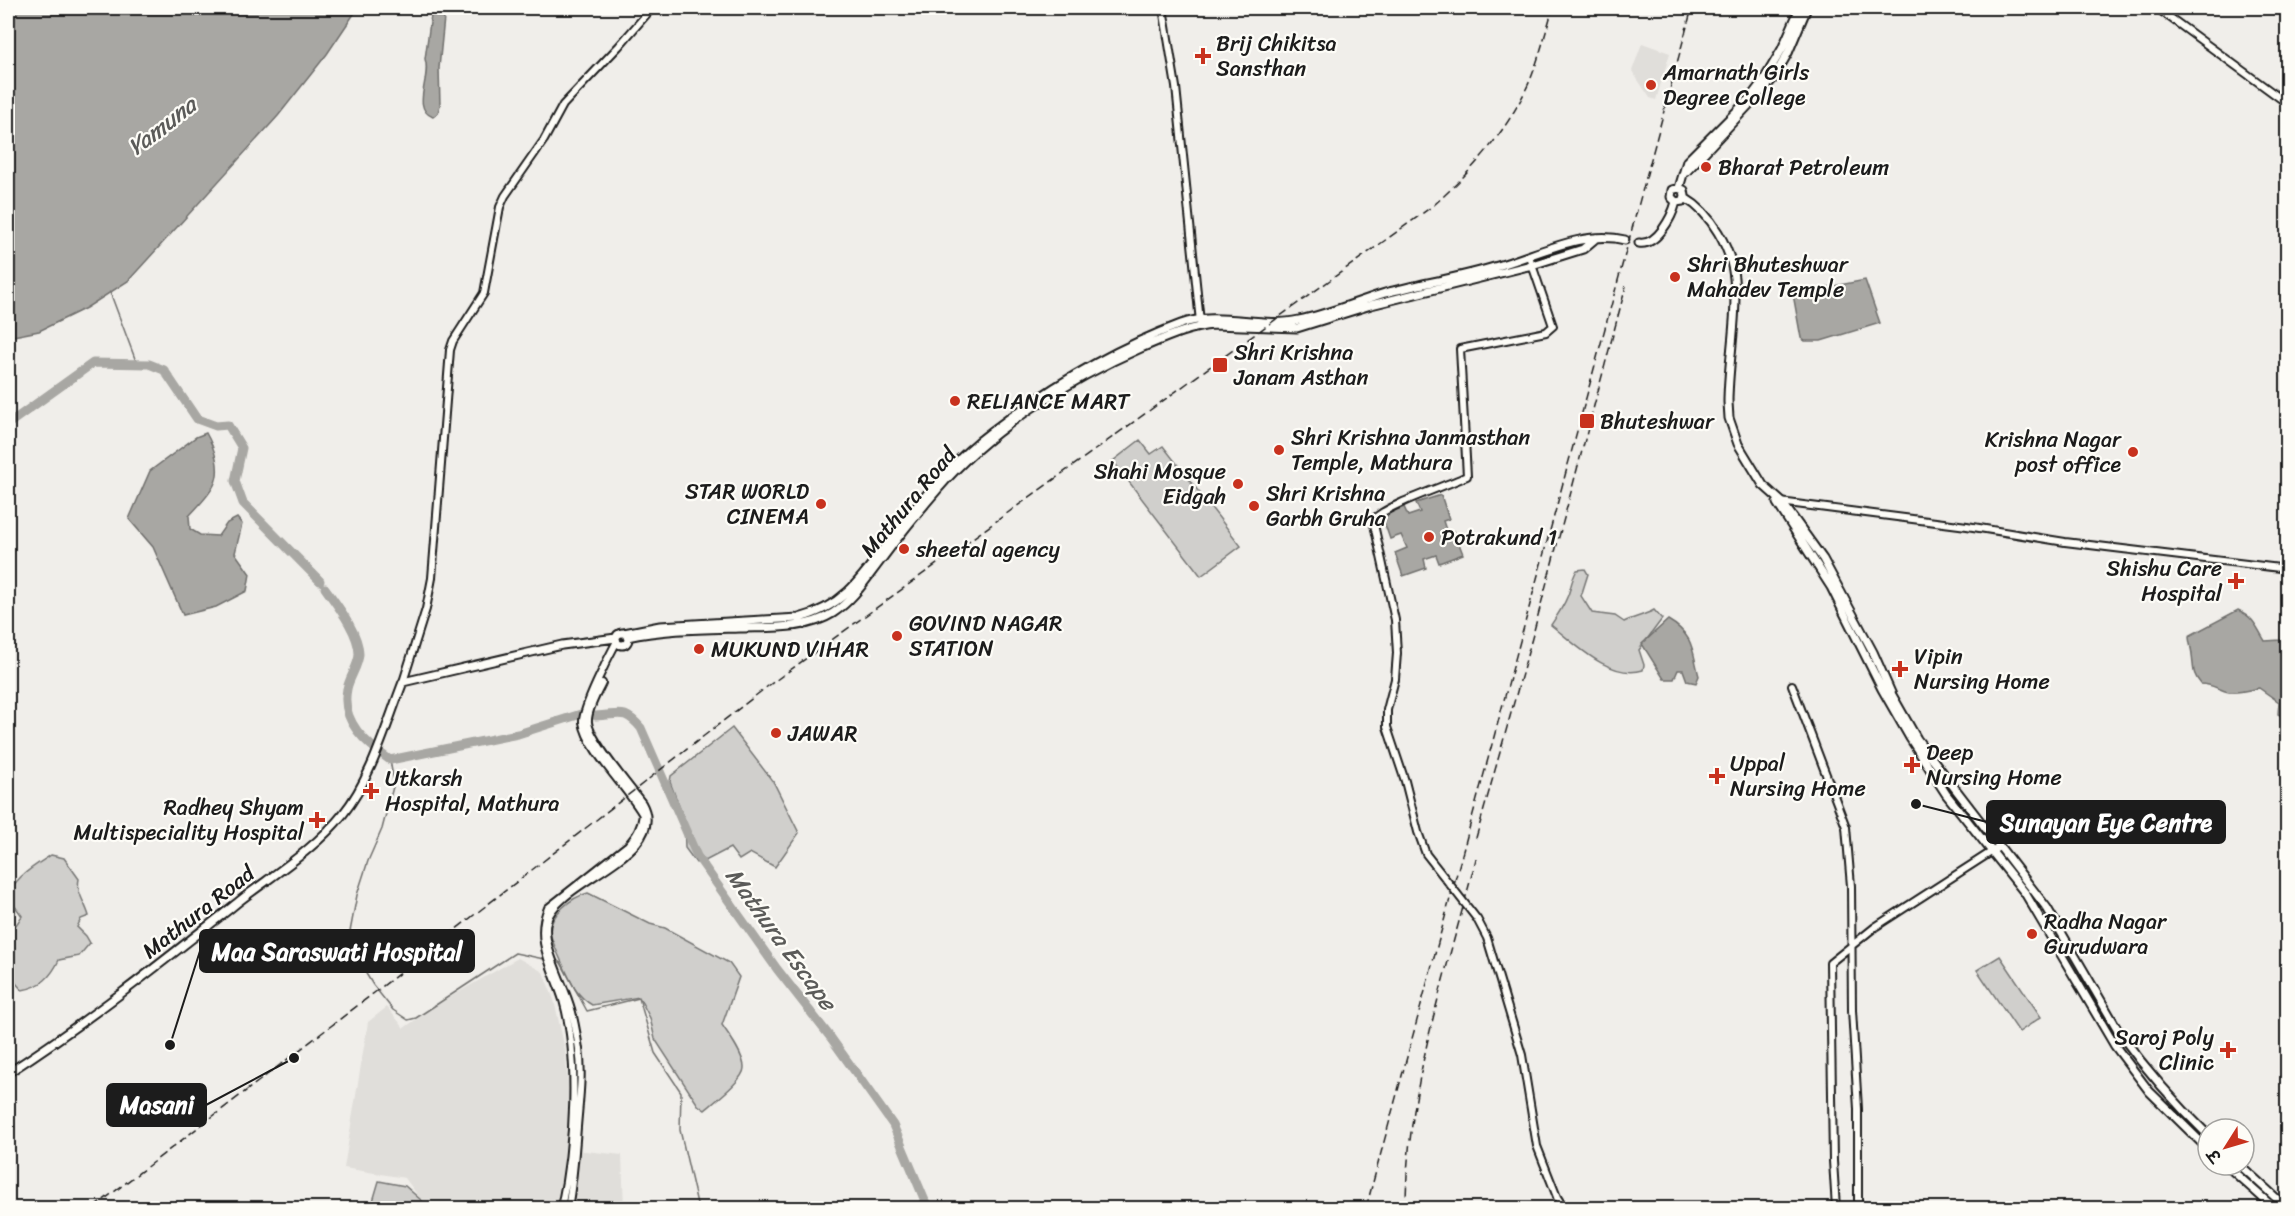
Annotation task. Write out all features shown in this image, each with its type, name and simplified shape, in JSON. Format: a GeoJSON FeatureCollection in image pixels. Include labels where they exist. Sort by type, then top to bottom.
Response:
{"type":"FeatureCollection","features":[{"type":"Feature","properties":{"kind":"main road"},"geometry":{"type":"LineString","coordinates":[[1679,188],[1687,161],[1750,98],[1763,81],[1782,49],[1800,8]]}},
{"type":"Feature","properties":{"kind":"main road"},"geometry":{"type":"LineString","coordinates":[[1682,177],[1773,80],[1788,53],[1807,8]]}},
{"type":"Feature","properties":{"kind":"main road"},"geometry":{"type":"LineString","coordinates":[[1676,202],[1671,197],[1672,190],[1679,188],[1684,190],[1685,198]]}},
{"type":"Feature","properties":{"kind":"main road"},"geometry":{"type":"LineString","coordinates":[[1639,243],[1644,244],[1649,241],[1662,229],[1676,202],[1685,198]]}},
{"type":"Feature","properties":{"kind":"main road"},"geometry":{"type":"LineString","coordinates":[[1685,198],[1696,204],[1708,217],[1730,261],[1734,276],[1728,387],[1729,418],[1738,444],[1763,485],[1779,502],[1831,587],[1882,689],[1946,794],[2047,908],[2134,1054],[2156,1082],[2196,1123]]}},
{"type":"Feature","properties":{"kind":"main road"},"geometry":{"type":"LineString","coordinates":[[1200,323],[1301,320],[1386,293],[1499,266],[1578,240],[1609,236],[1625,240]]}},
{"type":"Feature","properties":{"kind":"main road"},"geometry":{"type":"LineString","coordinates":[[1200,323],[1297,328],[1371,305],[1532,265],[1583,249],[1596,238]]}},
{"type":"Feature","properties":{"kind":"main road","name":"Mathura Road"},"geometry":{"type":"LineString","coordinates":[[618,641],[626,643],[626,635],[799,618],[816,614],[832,606],[857,584],[876,557],[944,474],[990,433],[1038,397],[1094,363],[1183,323],[1200,323]]}},
{"type":"Feature","properties":{"kind":"main road","name":"Mathura Road"},"geometry":{"type":"LineString","coordinates":[[704,626],[800,624],[820,620],[833,613],[863,586],[884,555],[947,479],[995,435],[1051,396],[1100,366],[1200,323]]}},
{"type":"Feature","properties":{"kind":"main road"},"geometry":{"type":"LineString","coordinates":[[403,682],[553,646],[618,641]]}},
{"type":"Feature","properties":{"kind":"main road","name":"Mathura Road"},"geometry":{"type":"LineString","coordinates":[[8,1073],[147,975],[309,847],[343,814],[360,788],[373,760],[403,682]]}},
{"type":"Feature","properties":{"kind":"main road"},"geometry":{"type":"LineString","coordinates":[[1996,850],[2042,919],[2115,1046],[2149,1091],[2196,1137]]}},
{"type":"Feature","properties":{"kind":"main road"},"geometry":{"type":"LineString","coordinates":[[2239,1177],[2274,1209]]}},
{"type":"Feature","properties":{"kind":"main road"},"geometry":{"type":"LineString","coordinates":[[2253,1177],[2287,1209]]}},
{"type":"Feature","properties":{"kind":"street"},"geometry":{"type":"LineString","coordinates":[[403,682],[426,609],[432,578],[450,350],[453,340],[484,293],[500,207],[550,130],[563,105],[652,8]]}},
{"type":"Feature","properties":{"kind":"street"},"geometry":{"type":"LineString","coordinates":[[1163,8],[1177,98],[1200,323]]}},
{"type":"Feature","properties":{"kind":"street"},"geometry":{"type":"LineString","coordinates":[[2157,8],[2288,104]]}},
{"type":"Feature","properties":{"kind":"street"},"geometry":{"type":"LineString","coordinates":[[1529,256],[1553,326],[1550,331],[1460,349],[1467,476],[1409,500],[1373,520],[1395,620],[1397,653],[1387,727],[1426,854],[1477,920],[1487,938],[1522,1055],[1537,1146],[1564,1209]]}},
{"type":"Feature","properties":{"kind":"street"},"geometry":{"type":"LineString","coordinates":[[1779,502],[1967,526],[2064,542],[2288,569]]}},
{"type":"Feature","properties":{"kind":"street"},"geometry":{"type":"LineString","coordinates":[[561,1209],[568,1165],[574,1086],[573,1056],[563,1001],[541,934],[542,921],[548,908],[638,834],[643,815],[590,740],[583,721],[589,700],[618,641]]}},
{"type":"Feature","properties":{"kind":"street"},"geometry":{"type":"LineString","coordinates":[[568,1209],[579,1105],[580,1053],[571,1007],[553,959],[546,928],[556,908],[568,896],[632,848],[644,835],[648,824],[647,812],[642,803],[594,738],[588,724],[588,717],[618,641]]}},
{"type":"Feature","properties":{"kind":"street"},"geometry":{"type":"LineString","coordinates":[[1792,685],[1846,827],[1851,886],[1852,1010],[1858,1109],[1858,1209]]}},
{"type":"Feature","properties":{"kind":"street"},"geometry":{"type":"LineString","coordinates":[[1836,1209],[1833,1161],[1830,963],[1901,909],[1996,850]]}},
{"type":"Feature","properties":{"kind":"shaded area","name":"Amarnath Girls Degree College"},"geometry":{"type":"Polygon","coordinates":[[[1642,43],[1670,53],[1656,100],[1650,98],[1632,71],[1642,43]]]}},
{"type":"Feature","properties":{"kind":"shaded area"},"geometry":{"type":"Polygon","coordinates":[[[1140,440],[1151,454],[1163,446],[1241,546],[1201,576],[1113,461],[1140,440]]]}},
{"type":"Feature","properties":{"kind":"shaded area"},"geometry":{"type":"Polygon","coordinates":[[[1585,569],[1588,574],[1581,596],[1592,613],[1615,616],[1624,622],[1654,610],[1662,619],[1639,650],[1644,665],[1643,670],[1631,672],[1606,665],[1582,650],[1551,625],[1567,599],[1577,570],[1585,569]]]}},
{"type":"Feature","properties":{"kind":"shaded area"},"geometry":{"type":"Polygon","coordinates":[[[732,728],[774,783],[799,833],[775,867],[750,853],[739,860],[730,848],[696,863],[685,848],[684,819],[670,782],[671,776],[732,728]]]}},
{"type":"Feature","properties":{"kind":"shaded area"},"geometry":{"type":"Polygon","coordinates":[[[51,855],[64,858],[79,879],[80,893],[89,916],[81,919],[77,927],[90,943],[79,956],[59,960],[53,971],[40,984],[22,990],[14,981],[8,979],[8,930],[16,925],[22,916],[11,900],[11,893],[13,886],[24,874],[51,855]]]}},
{"type":"Feature","properties":{"kind":"shaded area"},"geometry":{"type":"Polygon","coordinates":[[[588,893],[650,924],[665,928],[729,963],[739,977],[722,1025],[739,1051],[744,1068],[743,1073],[705,1110],[698,1105],[655,1039],[650,1018],[639,997],[592,1005],[575,989],[550,932],[554,919],[563,907],[575,898],[588,893]]]}},
{"type":"Feature","properties":{"kind":"shaded area"},"geometry":{"type":"Polygon","coordinates":[[[2000,956],[2041,1017],[2019,1032],[1977,970],[2000,956]]]}},
{"type":"Feature","properties":{"kind":"shaded area"},"geometry":{"type":"Polygon","coordinates":[[[518,958],[543,972],[554,1000],[565,1049],[570,1104],[567,1149],[622,1155],[624,1208],[427,1208],[405,1178],[344,1168],[368,1022],[387,1007],[404,1028],[438,1004],[518,958]]]}},
{"type":"Feature","properties":{"kind":"shaded area"},"geometry":{"type":"Polygon","coordinates":[[[379,1181],[405,1186],[430,1208],[371,1208],[379,1181]]]}},
{"type":"Feature","properties":{"kind":"water","name":"Yamuna"},"geometry":{"type":"Polygon","coordinates":[[[8,8],[358,8],[327,54],[278,116],[128,281],[86,308],[39,331],[8,337],[8,8]]]}},
{"type":"Feature","properties":{"kind":"water"},"geometry":{"type":"Polygon","coordinates":[[[432,8],[445,8],[439,68],[440,105],[438,113],[433,117],[426,113],[422,99],[432,8]]]}},
{"type":"Feature","properties":{"kind":"water"},"geometry":{"type":"Polygon","coordinates":[[[1865,280],[1880,323],[1821,341],[1805,341],[1801,338],[1793,294],[1865,280]]]}},
{"type":"Feature","properties":{"kind":"water"},"geometry":{"type":"Polygon","coordinates":[[[206,433],[216,458],[216,479],[209,493],[189,516],[190,529],[200,535],[218,536],[227,523],[237,518],[242,524],[235,553],[250,574],[247,591],[216,607],[183,615],[153,547],[129,519],[150,471],[196,437],[206,433]]]}},
{"type":"Feature","properties":{"kind":"water","name":"Potrakund 1"},"geometry":{"type":"Polygon","coordinates":[[[1441,495],[1449,519],[1443,521],[1447,533],[1454,531],[1463,554],[1439,563],[1436,555],[1424,559],[1426,568],[1403,576],[1395,553],[1407,548],[1401,535],[1390,539],[1382,516],[1404,507],[1408,516],[1420,512],[1416,503],[1441,495]]]}},
{"type":"Feature","properties":{"kind":"water"},"geometry":{"type":"Polygon","coordinates":[[[2238,610],[2251,619],[2265,641],[2287,638],[2288,717],[2286,718],[2278,714],[2279,702],[2259,688],[2229,692],[2201,684],[2196,677],[2189,636],[2238,610]]]}},
{"type":"Feature","properties":{"kind":"water"},"geometry":{"type":"Polygon","coordinates":[[[1668,620],[1683,631],[1691,644],[1699,676],[1696,683],[1687,681],[1683,670],[1678,670],[1674,679],[1664,679],[1642,644],[1668,620]]]}},
{"type":"Feature","properties":{"kind":"waterway"},"geometry":{"type":"LineString","coordinates":[[110,292],[137,364]]}},
{"type":"Feature","properties":{"kind":"waterway","name":"Mathura Escape"},"geometry":{"type":"LineString","coordinates":[[8,424],[93,363],[149,364],[164,370],[197,419],[216,426],[228,425],[242,448],[235,481],[243,503],[320,581]]}},
{"type":"Feature","properties":{"kind":"waterway","name":"Mathura Escape"},"geometry":{"type":"LineString","coordinates":[[325,588],[346,620],[358,646],[359,658],[347,689],[346,701],[351,722],[364,739],[390,760],[518,734],[584,713]]}},
{"type":"Feature","properties":{"kind":"waterway","name":"Mathura Escape"},"geometry":{"type":"LineString","coordinates":[[596,716],[626,715],[641,728],[697,856],[777,969],[831,1038],[893,1125],[928,1208]]}},
{"type":"Feature","properties":{"kind":"waterway"},"geometry":{"type":"LineString","coordinates":[[390,760],[394,783],[382,829],[357,895],[349,937],[351,949],[373,985],[393,1010],[408,1020],[416,1018],[515,953],[544,959]]}},
{"type":"Feature","properties":{"kind":"waterway"},"geometry":{"type":"LineString","coordinates":[[555,959],[561,963],[587,1011],[639,998],[655,1053],[681,1092],[680,1130],[698,1208]]}},
{"type":"Feature","properties":{"kind":"railway"},"geometry":{"type":"LineString","coordinates":[[93,1208],[374,993],[768,686],[1434,205],[1477,162],[1513,114],[1531,78],[1553,8]]}},
{"type":"Feature","properties":{"kind":"railway"},"geometry":{"type":"LineString","coordinates":[[1366,1208],[1692,8]]}},
{"type":"Feature","properties":{"kind":"railway"},"geometry":{"type":"LineString","coordinates":[[1476,838],[1626,286]]}},
{"type":"Feature","properties":{"kind":"railway"},"geometry":{"type":"LineString","coordinates":[[1406,1208],[1408,1164],[1420,1076],[1476,859]]}},
{"type":"Feature","properties":{"kind":"place","name":"Brij Chikitsa Sansthan"},"geometry":{"type":"Point","coordinates":[1203,56]}},
{"type":"Feature","properties":{"kind":"place","name":"Amarnath Girls Degree College"},"geometry":{"type":"Point","coordinates":[1651,85]}},
{"type":"Feature","properties":{"kind":"place","name":"Bharat Petroleum"},"geometry":{"type":"Point","coordinates":[1706,167]}},
{"type":"Feature","properties":{"kind":"place","name":"Shri Bhuteshwar Mahadev Temple"},"geometry":{"type":"Point","coordinates":[1675,277]}},
{"type":"Feature","properties":{"kind":"place","name":"Shri Krishna Janam Asthan"},"geometry":{"type":"Point","coordinates":[1220,365]}},
{"type":"Feature","properties":{"kind":"place","name":"RELIANCE MART"},"geometry":{"type":"Point","coordinates":[955,401]}},
{"type":"Feature","properties":{"kind":"place","name":"Bhuteshwar"},"geometry":{"type":"Point","coordinates":[1587,421]}},
{"type":"Feature","properties":{"kind":"place","name":"Shri Krishna Janmasthan Temple, Mathura"},"geometry":{"type":"Point","coordinates":[1279,450]}},
{"type":"Feature","properties":{"kind":"place","name":"Krishna Nagar post office"},"geometry":{"type":"Point","coordinates":[2133,452]}},
{"type":"Feature","properties":{"kind":"place","name":"Shahi Mosque Eidgah"},"geometry":{"type":"Point","coordinates":[1238,484]}},
{"type":"Feature","properties":{"kind":"place","name":"STAR WORLD CINEMA"},"geometry":{"type":"Point","coordinates":[821,504]}},
{"type":"Feature","properties":{"kind":"place","name":"Shri Krishna Garbh Gruha"},"geometry":{"type":"Point","coordinates":[1254,506]}},
{"type":"Feature","properties":{"kind":"place","name":"Potrakund 1"},"geometry":{"type":"Point","coordinates":[1429,537]}},
{"type":"Feature","properties":{"kind":"place","name":"sheetal agency"},"geometry":{"type":"Point","coordinates":[904,549]}},
{"type":"Feature","properties":{"kind":"place","name":"Shishu Care Hospital"},"geometry":{"type":"Point","coordinates":[2236,581]}},
{"type":"Feature","properties":{"kind":"place","name":"GOVIND NAGAR STATION"},"geometry":{"type":"Point","coordinates":[897,636]}},
{"type":"Feature","properties":{"kind":"place","name":"MUKUND VIHAR"},"geometry":{"type":"Point","coordinates":[699,649]}},
{"type":"Feature","properties":{"kind":"place","name":"Vipin Nursing Home"},"geometry":{"type":"Point","coordinates":[1900,669]}},
{"type":"Feature","properties":{"kind":"place","name":"JAWAR"},"geometry":{"type":"Point","coordinates":[776,733]}},
{"type":"Feature","properties":{"kind":"place","name":"Deep Nursing Home"},"geometry":{"type":"Point","coordinates":[1912,765]}},
{"type":"Feature","properties":{"kind":"place","name":"Uppal Nursing Home"},"geometry":{"type":"Point","coordinates":[1717,776]}},
{"type":"Feature","properties":{"kind":"place","name":"Utkarsh Hospital, Mathura"},"geometry":{"type":"Point","coordinates":[371,791]}},
{"type":"Feature","properties":{"kind":"place","name":"Sunayan Eye Centre"},"geometry":{"type":"Point","coordinates":[1916,804]}},
{"type":"Feature","properties":{"kind":"place","name":"Radhey Shyam Multispeciality Hospital"},"geometry":{"type":"Point","coordinates":[317,820]}},
{"type":"Feature","properties":{"kind":"place","name":"Radha Nagar Gurudwara"},"geometry":{"type":"Point","coordinates":[2032,934]}},
{"type":"Feature","properties":{"kind":"place","name":"Maa Saraswati Hospital"},"geometry":{"type":"Point","coordinates":[170,1045]}},
{"type":"Feature","properties":{"kind":"place","name":"Saroj Poly Clinic"},"geometry":{"type":"Point","coordinates":[2228,1050]}},
{"type":"Feature","properties":{"kind":"place","name":"Masani"},"geometry":{"type":"Point","coordinates":[294,1058]}}]}
